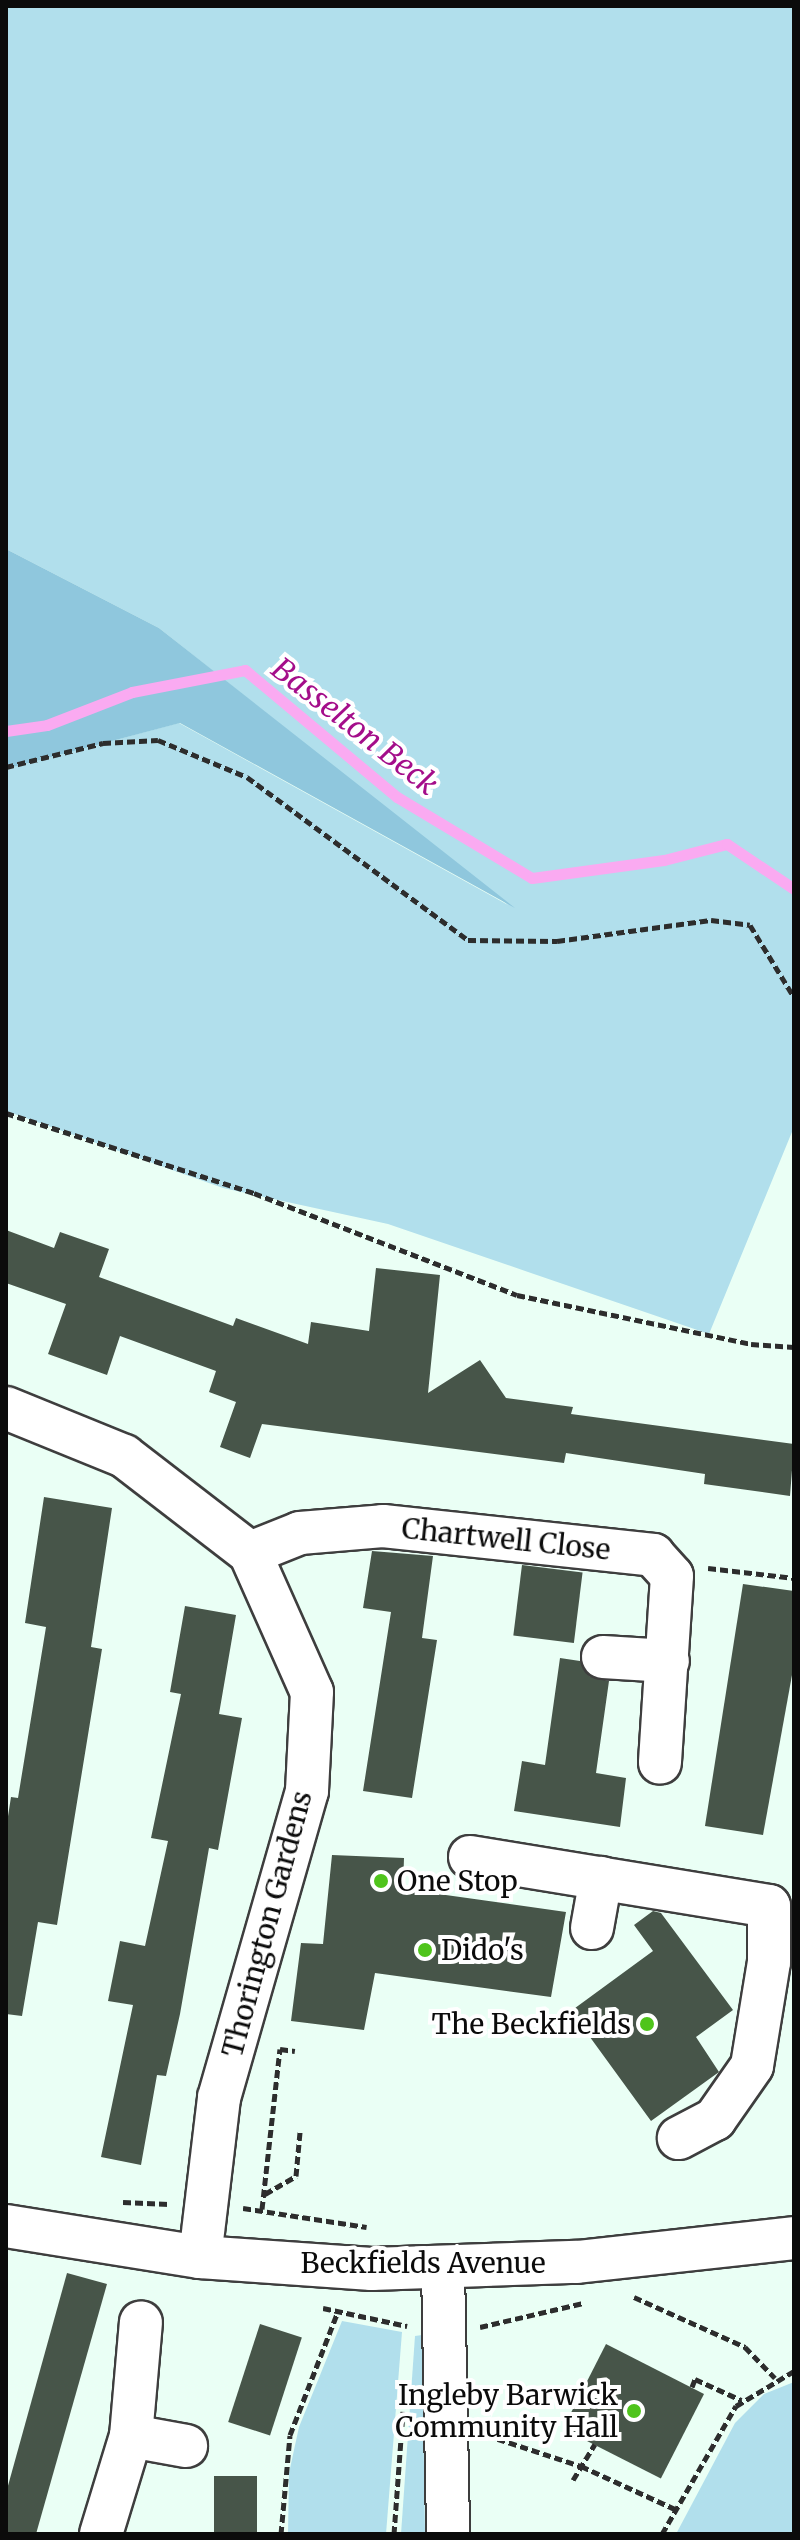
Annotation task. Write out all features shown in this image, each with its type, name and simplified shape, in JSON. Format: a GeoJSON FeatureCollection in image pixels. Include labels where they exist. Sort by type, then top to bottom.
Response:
{"type":"FeatureCollection","features":[{"type":"Feature","properties":{"kind":"street","name":"Thorington Gardens"},"geometry":{"type":"LineString","coordinates":[[6,1408],[124,1456],[250,1553],[312,1692],[307,1791],[219,2098],[200,2257]]}},
{"type":"Feature","properties":{"kind":"street","name":"Chartwell Close"},"geometry":{"type":"LineString","coordinates":[[250,1553],[300,1533],[383,1526],[653,1555],[672,1576]]}},
{"type":"Feature","properties":{"kind":"street"},"geometry":{"type":"LineString","coordinates":[[660,1763],[672,1576]]}},
{"type":"Feature","properties":{"kind":"street"},"geometry":{"type":"LineString","coordinates":[[603,1657],[668,1661]]}},
{"type":"Feature","properties":{"kind":"street"},"geometry":{"type":"LineString","coordinates":[[470,1857],[769,1906],[769,1962],[752,2066],[715,2119],[679,2138]]}},
{"type":"Feature","properties":{"kind":"street"},"geometry":{"type":"LineString","coordinates":[[592,1928],[601,1878]]}},
{"type":"Feature","properties":{"kind":"street","name":"Beckfields Avenue"},"geometry":{"type":"LineString","coordinates":[[6,2226],[200,2257],[443,2268],[577,2262],[794,2238]]}},
{"type":"Feature","properties":{"kind":"street"},"geometry":{"type":"LineString","coordinates":[[443,2268],[448,2534]]}},
{"type":"Feature","properties":{"kind":"street"},"geometry":{"type":"LineString","coordinates":[[101,2534],[131,2436],[141,2322]]}},
{"type":"Feature","properties":{"kind":"street"},"geometry":{"type":"LineString","coordinates":[[131,2436],[186,2446]]}},
{"type":"Feature","properties":{"kind":"path"},"geometry":{"type":"LineString","coordinates":[[6,767],[103,743],[158,740],[247,777],[468,940],[557,941],[711,920],[750,925],[794,997]]}},
{"type":"Feature","properties":{"kind":"path"},"geometry":{"type":"LineString","coordinates":[[6,1113],[254,1193],[517,1295],[751,1344],[794,1347]]}},
{"type":"Feature","properties":{"kind":"path"},"geometry":{"type":"LineString","coordinates":[[672,1576],[693,1566],[794,1578]]}},
{"type":"Feature","properties":{"kind":"path"},"geometry":{"type":"LineString","coordinates":[[262,2209],[280,2049],[295,2051]]}},
{"type":"Feature","properties":{"kind":"path"},"geometry":{"type":"LineString","coordinates":[[264,2195],[296,2176],[300,2132]]}},
{"type":"Feature","properties":{"kind":"path"},"geometry":{"type":"LineString","coordinates":[[114,2201],[262,2209],[378,2228]]}},
{"type":"Feature","properties":{"kind":"path"},"geometry":{"type":"LineString","coordinates":[[627,2294],[745,2347],[775,2378]]}},
{"type":"Feature","properties":{"kind":"path"},"geometry":{"type":"LineString","coordinates":[[281,2534],[290,2435],[338,2311]]}},
{"type":"Feature","properties":{"kind":"path"},"geometry":{"type":"LineString","coordinates":[[409,2341],[410,2326]]}},
{"type":"Feature","properties":{"kind":"path"},"geometry":{"type":"LineString","coordinates":[[481,2327],[481,2342]]}},
{"type":"Feature","properties":{"kind":"path"},"geometry":{"type":"LineString","coordinates":[[662,2534],[715,2432],[741,2401],[775,2378],[794,2371]]}},
{"type":"Feature","properties":{"kind":"path"},"geometry":{"type":"LineString","coordinates":[[692,2387],[695,2379],[741,2401]]}},
{"type":"Feature","properties":{"kind":"path"},"geometry":{"type":"LineString","coordinates":[[394,2534],[404,2401]]}},
{"type":"Feature","properties":{"kind":"path"},"geometry":{"type":"LineString","coordinates":[[482,2418],[482,2434],[581,2466],[675,2509]]}},
{"type":"Feature","properties":{"kind":"path"},"geometry":{"type":"LineString","coordinates":[[573,2480],[595,2444]]}},
{"type":"Feature","properties":{"kind":"shaded area"},"geometry":{"type":"Polygon","coordinates":[[[6,6],[794,6],[794,1127],[709,1334],[388,1224],[223,1188],[6,1111],[6,769],[179,723],[508,905],[159,628],[6,549],[6,6]]]}},
{"type":"Feature","properties":{"kind":"shaded area"},"geometry":{"type":"Polygon","coordinates":[[[6,549],[159,628],[515,908],[180,723],[6,769],[6,549]]]}},
{"type":"Feature","properties":{"kind":"shaded area"},"geometry":{"type":"Polygon","coordinates":[[[342,2321],[402,2332],[386,2534],[288,2534],[289,2473],[299,2427],[342,2321]]]}},
{"type":"Feature","properties":{"kind":"shaded area"},"geometry":{"type":"Polygon","coordinates":[[[422,2335],[425,2534],[401,2534],[415,2336],[422,2335]]]}},
{"type":"Feature","properties":{"kind":"shaded area"},"geometry":{"type":"Polygon","coordinates":[[[794,2382],[794,2534],[676,2534],[735,2423],[764,2394],[794,2382]]]}},
{"type":"Feature","properties":{"kind":"building"},"geometry":{"type":"Polygon","coordinates":[[[6,1230],[54,1248],[60,1232],[109,1249],[99,1277],[233,1326],[236,1318],[308,1344],[311,1322],[369,1331],[376,1268],[440,1275],[428,1393],[480,1360],[506,1398],[573,1407],[571,1414],[794,1444],[790,1496],[704,1484],[705,1474],[566,1453],[564,1463],[262,1424],[250,1458],[220,1447],[236,1402],[209,1392],[216,1371],[120,1336],[107,1375],[48,1354],[66,1304],[6,1283],[6,1230]]]}},
{"type":"Feature","properties":{"kind":"building"},"geometry":{"type":"Polygon","coordinates":[[[44,1497],[112,1508],[91,1647],[102,1649],[57,1925],[38,1922],[22,2016],[6,2014],[6,1829],[11,1797],[18,1798],[46,1627],[25,1623],[44,1497]]]}},
{"type":"Feature","properties":{"kind":"building"},"geometry":{"type":"Polygon","coordinates":[[[372,1551],[433,1556],[422,1638],[437,1640],[412,1798],[363,1791],[391,1612],[363,1608],[372,1551]]]}},
{"type":"Feature","properties":{"kind":"building"},"geometry":{"type":"Polygon","coordinates":[[[522,1565],[583,1572],[574,1643],[513,1635],[522,1565]]]}},
{"type":"Feature","properties":{"kind":"building"},"geometry":{"type":"Polygon","coordinates":[[[743,1584],[794,1591],[794,1664],[763,1835],[705,1826],[743,1584]]]}},
{"type":"Feature","properties":{"kind":"building"},"geometry":{"type":"Polygon","coordinates":[[[185,1606],[236,1615],[219,1714],[242,1718],[218,1850],[209,1848],[180,2014],[166,2076],[157,2075],[141,2165],[101,2157],[133,2005],[108,2001],[120,1941],[145,1946],[168,1841],[151,1838],[181,1694],[170,1692],[185,1606]]]}},
{"type":"Feature","properties":{"kind":"building"},"geometry":{"type":"Polygon","coordinates":[[[560,1658],[580,1661],[589,1676],[609,1681],[596,1773],[626,1778],[620,1827],[514,1811],[522,1761],[545,1765],[560,1658]]]}},
{"type":"Feature","properties":{"kind":"building"},"geometry":{"type":"Polygon","coordinates":[[[332,1855],[404,1858],[403,1889],[566,1912],[551,1997],[375,1973],[364,2030],[291,2021],[301,1943],[323,1944],[332,1855]]]}},
{"type":"Feature","properties":{"kind":"building","name":"The Beckfields"},"geometry":{"type":"Polygon","coordinates":[[[653,1911],[661,1913],[733,2010],[696,2037],[719,2072],[651,2121],[571,2011],[653,1951],[634,1925],[653,1911]]]}},
{"type":"Feature","properties":{"kind":"building"},"geometry":{"type":"Polygon","coordinates":[[[67,2273],[107,2284],[36,2534],[6,2534],[6,2493],[67,2273]]]}},
{"type":"Feature","properties":{"kind":"building"},"geometry":{"type":"Polygon","coordinates":[[[260,2324],[302,2338],[270,2436],[228,2422],[260,2324]]]}},
{"type":"Feature","properties":{"kind":"building","name":"Ingleby Barwick Community Hall"},"geometry":{"type":"Polygon","coordinates":[[[606,2344],[704,2394],[661,2479],[563,2429],[606,2344]]]}},
{"type":"Feature","properties":{"kind":"building"},"geometry":{"type":"Polygon","coordinates":[[[214,2476],[257,2476],[257,2534],[214,2534],[214,2476]]]}},
{"type":"Feature","properties":{"kind":"waterway","name":"Basselton Beck"},"geometry":{"type":"LineString","coordinates":[[6,731],[47,725],[132,692],[245,670],[397,797],[532,878],[664,860],[727,844],[794,889]]}},
{"type":"Feature","properties":{"kind":"place","name":"One Stop"},"geometry":{"type":"Point","coordinates":[381,1881]}},
{"type":"Feature","properties":{"kind":"place","name":"Dido's"},"geometry":{"type":"Point","coordinates":[425,1950]}},
{"type":"Feature","properties":{"kind":"place","name":"The Beckfields"},"geometry":{"type":"Point","coordinates":[647,2024]}},
{"type":"Feature","properties":{"kind":"place","name":"Ingleby Barwick Community Hall"},"geometry":{"type":"Point","coordinates":[634,2411]}}]}
